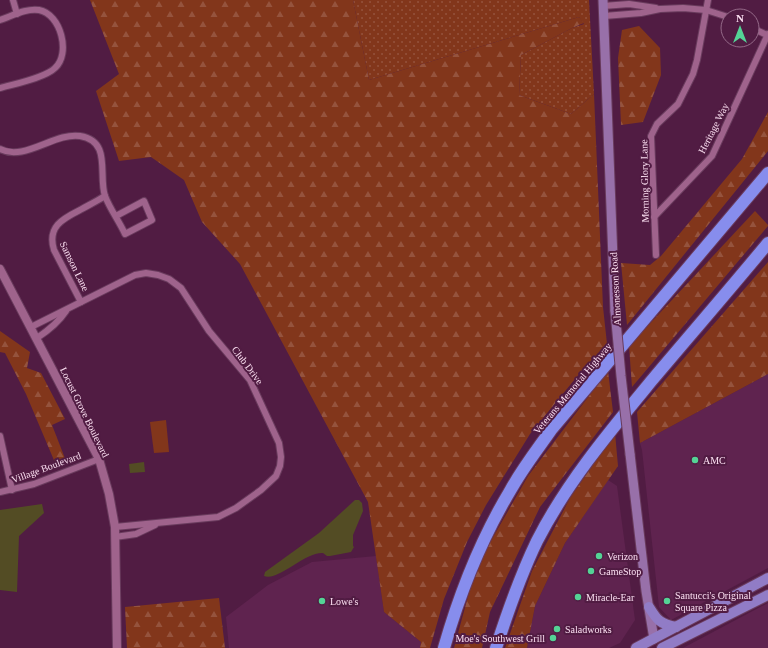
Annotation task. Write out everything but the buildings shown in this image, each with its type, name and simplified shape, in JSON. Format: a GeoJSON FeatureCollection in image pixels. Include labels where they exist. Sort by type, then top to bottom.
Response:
{"type":"FeatureCollection","features":[{"type":"Feature","properties":{"kind":"highway","name":"Veterans Memorial Highway"},"geometry":{"type":"LineString","coordinates":[[444,648],[454,613],[474,561],[501,506],[530,459],[551,430],[768,174]]}},
{"type":"Feature","properties":{"kind":"highway"},"geometry":{"type":"LineString","coordinates":[[496,648],[515,590],[538,541],[559,503],[576,477],[636,400],[768,243]]}},
{"type":"Feature","properties":{"kind":"main road","name":"Almonesson Road"},"geometry":{"type":"LineString","coordinates":[[603,3],[615,311],[620,376],[648,607],[654,643]]}},
{"type":"Feature","properties":{"kind":"main road"},"geometry":{"type":"LineString","coordinates":[[636,648],[654,643],[676,627],[768,578]]}},
{"type":"Feature","properties":{"kind":"main road"},"geometry":{"type":"LineString","coordinates":[[662,648],[768,595]]}},
{"type":"Feature","properties":{"kind":"main road"},"geometry":{"type":"LineString","coordinates":[[648,607],[658,621],[666,625],[676,627]]}},
{"type":"Feature","properties":{"kind":"street"},"geometry":{"type":"LineString","coordinates":[[13,0],[17,14]]}},
{"type":"Feature","properties":{"kind":"street","name":"Morning Glory Lane"},"geometry":{"type":"LineString","coordinates":[[656,256],[651,136],[657,124],[678,104],[693,74],[708,0]]}},
{"type":"Feature","properties":{"kind":"street"},"geometry":{"type":"LineString","coordinates":[[603,3],[629,4],[660,9]]}},
{"type":"Feature","properties":{"kind":"street"},"geometry":{"type":"LineString","coordinates":[[604,16],[641,13],[660,9],[683,8],[706,10],[720,15]]}},
{"type":"Feature","properties":{"kind":"street"},"geometry":{"type":"LineString","coordinates":[[0,20],[35,10],[42,11],[50,16],[56,23],[63,45],[62,57],[58,66],[48,73],[0,88]]}},
{"type":"Feature","properties":{"kind":"street","name":"Heritage Way"},"geometry":{"type":"LineString","coordinates":[[654,217],[712,156],[768,34]]}},
{"type":"Feature","properties":{"kind":"street"},"geometry":{"type":"LineString","coordinates":[[0,149],[8,152],[17,152],[69,136],[75,135],[85,137],[96,145],[100,152],[103,185],[106,196],[116,216],[125,234],[152,220],[144,201],[116,216]]}},
{"type":"Feature","properties":{"kind":"street","name":"Samson Lane"},"geometry":{"type":"LineString","coordinates":[[81,302],[54,250],[52,242],[53,234],[56,226],[64,218],[106,196]]}},
{"type":"Feature","properties":{"kind":"street","name":"Locust Grove Boulevard"},"geometry":{"type":"LineString","coordinates":[[0,269],[99,459],[115,527],[117,648]]}},
{"type":"Feature","properties":{"kind":"street","name":"Club Drive"},"geometry":{"type":"LineString","coordinates":[[31,327],[66,311],[126,279],[141,274],[150,273],[173,282],[185,294],[209,331],[250,380],[279,443],[281,457],[280,466],[276,476],[261,490],[236,508],[218,517],[115,527]]}},
{"type":"Feature","properties":{"kind":"street"},"geometry":{"type":"LineString","coordinates":[[37,338],[60,321],[66,311]]}},
{"type":"Feature","properties":{"kind":"street"},"geometry":{"type":"LineString","coordinates":[[0,440],[12,490]]}},
{"type":"Feature","properties":{"kind":"street","name":"Village Boulevard"},"geometry":{"type":"LineString","coordinates":[[0,492],[39,482],[99,459]]}},
{"type":"Feature","properties":{"kind":"street"},"geometry":{"type":"LineString","coordinates":[[115,537],[136,534],[160,523]]}},
{"type":"Feature","properties":{"kind":"shaded area"},"geometry":{"type":"Polygon","coordinates":[[[768,374],[768,568],[671,620],[659,607],[640,443],[768,374]]]}},
{"type":"Feature","properties":{"kind":"shaded area"},"geometry":{"type":"Polygon","coordinates":[[[144,462],[145,472],[130,473],[129,464],[144,462]]]}},
{"type":"Feature","properties":{"kind":"shaded area"},"geometry":{"type":"Polygon","coordinates":[[[608,480],[617,486],[635,620],[620,643],[609,648],[527,648],[535,606],[565,543],[608,480]]]}},
{"type":"Feature","properties":{"kind":"shaded area"},"geometry":{"type":"Polygon","coordinates":[[[355,500],[359,500],[362,503],[363,511],[353,535],[354,547],[351,552],[330,556],[323,553],[316,554],[276,575],[270,577],[264,576],[265,572],[319,533],[355,500]]]}},
{"type":"Feature","properties":{"kind":"shaded area"},"geometry":{"type":"Polygon","coordinates":[[[42,504],[44,513],[19,536],[17,592],[0,590],[0,510],[42,504]]]}},
{"type":"Feature","properties":{"kind":"shaded area","name":"Lowe's"},"geometry":{"type":"Polygon","coordinates":[[[376,556],[384,612],[421,642],[420,648],[229,648],[226,617],[268,585],[312,562],[376,556]]]}},
{"type":"Feature","properties":{"kind":"shaded area"},"geometry":{"type":"Polygon","coordinates":[[[768,603],[768,648],[683,648],[768,603]]]}},
{"type":"Feature","properties":{"kind":"green space"},"geometry":{"type":"Polygon","coordinates":[[[90,0],[353,0],[369,80],[579,17],[584,23],[521,55],[519,95],[571,114],[594,94],[603,307],[607,344],[584,368],[530,434],[486,505],[467,542],[444,599],[430,648],[420,648],[421,642],[384,612],[368,502],[240,264],[202,222],[184,180],[151,157],[119,161],[96,91],[119,74],[90,0]]]}},
{"type":"Feature","properties":{"kind":"green space"},"geometry":{"type":"Polygon","coordinates":[[[353,0],[589,0],[594,94],[571,114],[519,95],[521,55],[572,28],[584,24],[579,17],[369,80],[353,0]]]}},
{"type":"Feature","properties":{"kind":"green space"},"geometry":{"type":"Polygon","coordinates":[[[639,26],[660,48],[661,75],[643,122],[621,125],[618,58],[622,30],[639,26]]]}},
{"type":"Feature","properties":{"kind":"green space"},"geometry":{"type":"Polygon","coordinates":[[[768,112],[768,151],[627,325],[621,263],[650,265],[661,256],[742,159],[768,112]]]}},
{"type":"Feature","properties":{"kind":"green space"},"geometry":{"type":"Polygon","coordinates":[[[755,211],[768,226],[632,387],[629,346],[755,211]]]}},
{"type":"Feature","properties":{"kind":"green space"},"geometry":{"type":"Polygon","coordinates":[[[768,262],[768,374],[640,443],[637,412],[768,262]]]}},
{"type":"Feature","properties":{"kind":"green space"},"geometry":{"type":"Polygon","coordinates":[[[0,331],[30,352],[27,368],[41,373],[65,419],[52,425],[66,461],[56,465],[26,394],[5,353],[0,352],[0,331]]]}},
{"type":"Feature","properties":{"kind":"green space"},"geometry":{"type":"Polygon","coordinates":[[[608,371],[613,412],[540,507],[490,612],[482,648],[454,648],[476,567],[528,476],[608,371]]]}},
{"type":"Feature","properties":{"kind":"green space"},"geometry":{"type":"Polygon","coordinates":[[[166,420],[169,452],[154,453],[150,422],[166,420]]]}},
{"type":"Feature","properties":{"kind":"green space"},"geometry":{"type":"Polygon","coordinates":[[[615,433],[618,466],[565,543],[535,606],[527,648],[505,648],[532,571],[570,498],[615,433]]]}},
{"type":"Feature","properties":{"kind":"green space"},"geometry":{"type":"Polygon","coordinates":[[[219,598],[225,648],[127,648],[125,607],[219,598]]]}},
{"type":"Feature","properties":{"kind":"place","name":"AMC"},"geometry":{"type":"Point","coordinates":[695,460]}},
{"type":"Feature","properties":{"kind":"place","name":"Verizon"},"geometry":{"type":"Point","coordinates":[599,556]}},
{"type":"Feature","properties":{"kind":"place","name":"GameStop"},"geometry":{"type":"Point","coordinates":[591,571]}},
{"type":"Feature","properties":{"kind":"place","name":"Miracle-Ear"},"geometry":{"type":"Point","coordinates":[578,597]}},
{"type":"Feature","properties":{"kind":"place","name":"Lowe's"},"geometry":{"type":"Point","coordinates":[322,601]}},
{"type":"Feature","properties":{"kind":"place","name":"Santucci's Original Square Pizza"},"geometry":{"type":"Point","coordinates":[667,601]}},
{"type":"Feature","properties":{"kind":"place","name":"Saladworks"},"geometry":{"type":"Point","coordinates":[557,629]}},
{"type":"Feature","properties":{"kind":"place","name":"Moe's Southwest Grill"},"geometry":{"type":"Point","coordinates":[553,638]}}]}
